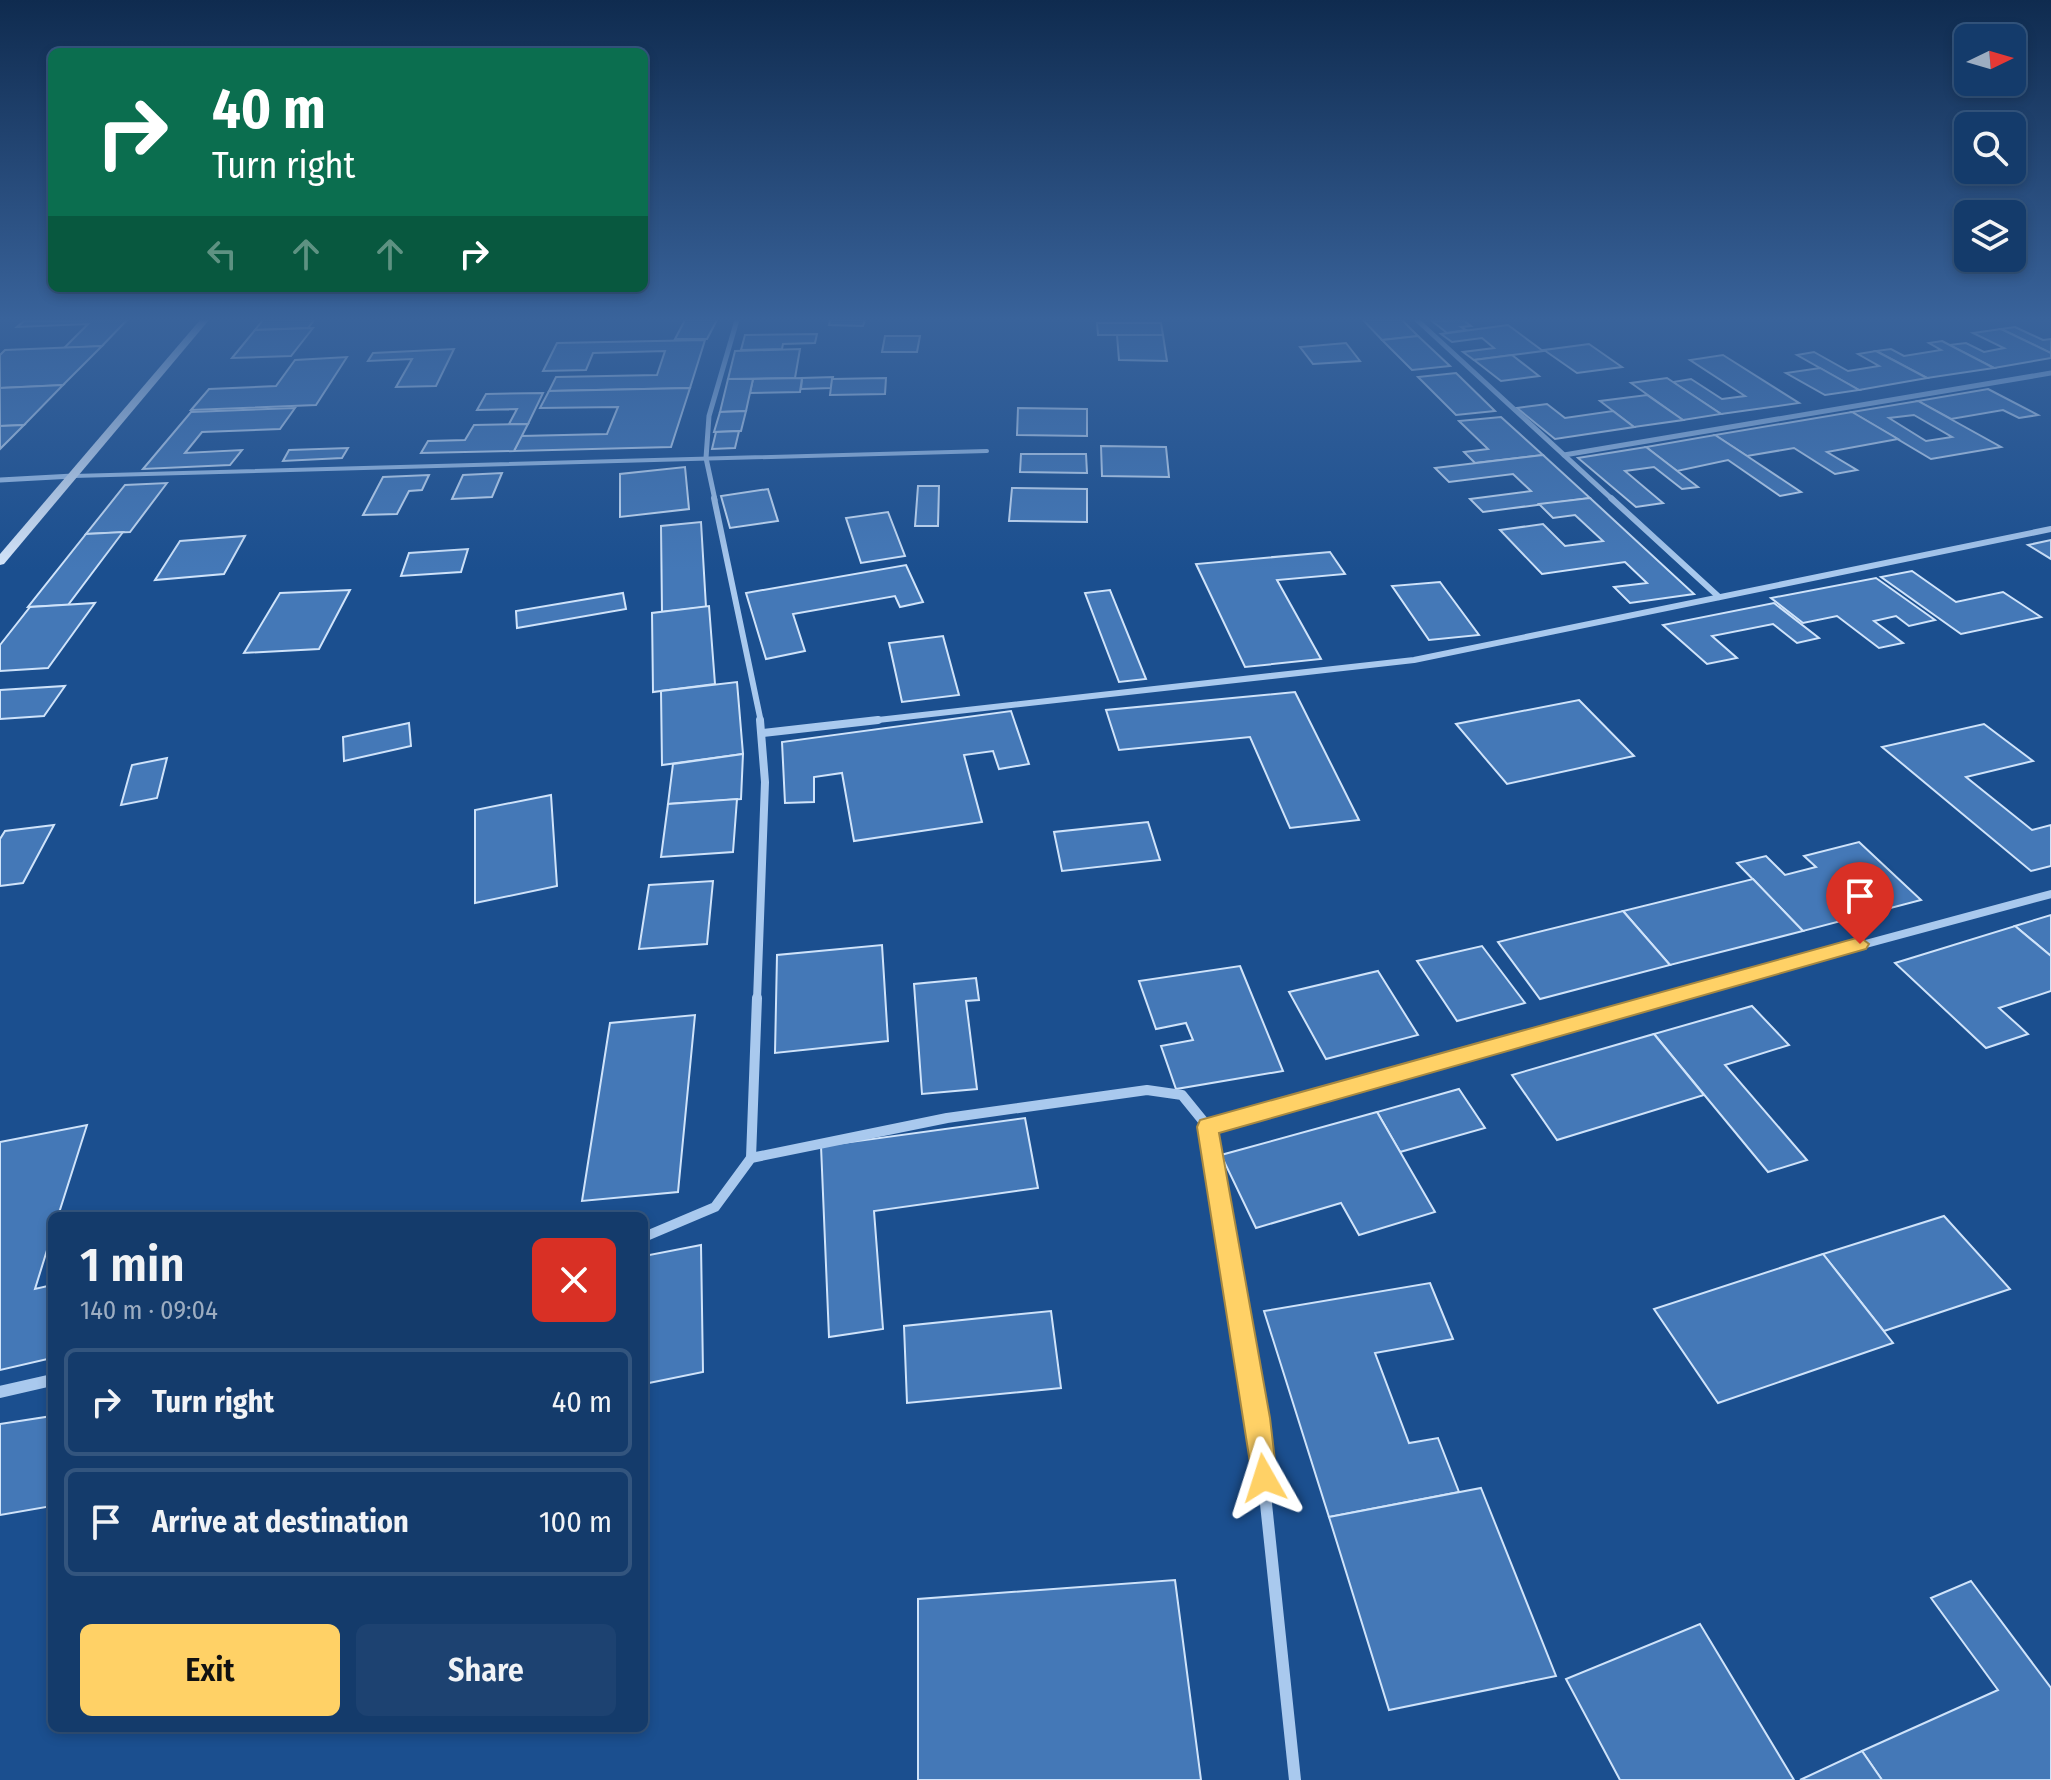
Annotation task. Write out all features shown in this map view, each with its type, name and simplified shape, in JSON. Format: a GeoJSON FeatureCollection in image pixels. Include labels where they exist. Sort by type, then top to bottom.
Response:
{"type":"FeatureCollection","features":[{"type":"Feature","properties":{"kind":"street"},"geometry":{"type":"LineString","coordinates":[[0,561],[135,403]]}},
{"type":"Feature","properties":{"kind":"street"},"geometry":{"type":"LineString","coordinates":[[648,1235],[715,1207],[751,1158],[764,798],[763,733],[706,458],[713,403]]}},
{"type":"Feature","properties":{"kind":"street"},"geometry":{"type":"LineString","coordinates":[[1507,403],[1719,597]]}},
{"type":"Feature","properties":{"kind":"street"},"geometry":{"type":"LineString","coordinates":[[1564,455],[1872,403]]}},
{"type":"Feature","properties":{"kind":"street"},"geometry":{"type":"LineString","coordinates":[[0,480],[73,476]]}},
{"type":"Feature","properties":{"kind":"street"},"geometry":{"type":"LineString","coordinates":[[763,733],[1414,660],[2051,529]]}},
{"type":"Feature","properties":{"kind":"street"},"geometry":{"type":"LineString","coordinates":[[1208,1127],[1832,951],[2051,894]]}},
{"type":"Feature","properties":{"kind":"street"},"geometry":{"type":"LineString","coordinates":[[751,1158],[947,1118],[1147,1090],[1182,1095],[1208,1127],[1257,1418],[1295,1780]]}},
{"type":"Feature","properties":{"kind":"street"},"geometry":{"type":"LineString","coordinates":[[0,1392],[48,1381]]}},
{"type":"Feature","properties":{"kind":"lane"},"geometry":{"type":"LineString","coordinates":[[73,476],[987,451]]}},
{"type":"Feature","properties":{"kind":"building"},"geometry":{"type":"Polygon","coordinates":[[[0,403],[45,403],[24,425],[0,426],[0,403]]]}},
{"type":"Feature","properties":{"kind":"building"},"geometry":{"type":"Polygon","coordinates":[[[197,403],[317,403],[316,405],[191,410],[197,403]]]}},
{"type":"Feature","properties":{"kind":"building"},"geometry":{"type":"Polygon","coordinates":[[[481,403],[538,403],[528,424],[509,424],[517,409],[477,410],[481,403]]]}},
{"type":"Feature","properties":{"kind":"building"},"geometry":{"type":"Polygon","coordinates":[[[543,403],[685,403],[671,447],[514,451],[521,436],[607,434],[618,407],[540,408],[543,403]]]}},
{"type":"Feature","properties":{"kind":"building"},"geometry":{"type":"Polygon","coordinates":[[[722,403],[748,403],[746,411],[720,412],[722,403]]]}},
{"type":"Feature","properties":{"kind":"building"},"geometry":{"type":"Polygon","coordinates":[[[1444,403],[1487,403],[1495,411],[1456,415],[1444,403]]]}},
{"type":"Feature","properties":{"kind":"building"},"geometry":{"type":"Polygon","coordinates":[[[1603,403],[1659,403],[1683,420],[1634,427],[1603,403]]]}},
{"type":"Feature","properties":{"kind":"building"},"geometry":{"type":"Polygon","coordinates":[[[1659,403],[1705,403],[1721,414],[1683,420],[1659,403]]]}},
{"type":"Feature","properties":{"kind":"building"},"geometry":{"type":"Polygon","coordinates":[[[1705,403],[1799,403],[1721,414],[1705,403]]]}},
{"type":"Feature","properties":{"kind":"building"},"geometry":{"type":"Polygon","coordinates":[[[1922,403],[2015,403],[2038,415],[2019,418],[2003,410],[1951,419],[1922,403]]]}},
{"type":"Feature","properties":{"kind":"building"},"geometry":{"type":"Polygon","coordinates":[[[1922,403],[2001,447],[1931,459],[1852,412],[1922,403]],[[1914,415],[1889,418],[1926,441],[1952,437],[1914,415]]]}},
{"type":"Feature","properties":{"kind":"building"},"geometry":{"type":"Polygon","coordinates":[[[1547,404],[1565,418],[1613,411],[1634,427],[1555,439],[1517,408],[1547,404]]]}},
{"type":"Feature","properties":{"kind":"building"},"geometry":{"type":"Polygon","coordinates":[[[295,408],[280,429],[202,432],[185,453],[242,450],[230,465],[143,469],[191,412],[295,408]]]}},
{"type":"Feature","properties":{"kind":"building"},"geometry":{"type":"Polygon","coordinates":[[[1018,408],[1087,409],[1087,436],[1017,435],[1018,408]]]}},
{"type":"Feature","properties":{"kind":"building"},"geometry":{"type":"Polygon","coordinates":[[[746,411],[741,431],[714,432],[720,412],[746,411]]]}},
{"type":"Feature","properties":{"kind":"building"},"geometry":{"type":"Polygon","coordinates":[[[1852,412],[1898,439],[1827,452],[1857,470],[1835,474],[1794,448],[1747,456],[1715,435],[1852,412]]]}},
{"type":"Feature","properties":{"kind":"building"},"geometry":{"type":"Polygon","coordinates":[[[1501,417],[1543,455],[1475,463],[1464,452],[1488,449],[1459,421],[1501,417]]]}},
{"type":"Feature","properties":{"kind":"building"},"geometry":{"type":"Polygon","coordinates":[[[528,424],[514,451],[421,453],[428,441],[465,440],[474,425],[528,424]]]}},
{"type":"Feature","properties":{"kind":"building"},"geometry":{"type":"Polygon","coordinates":[[[24,425],[0,449],[0,426],[24,425]]]}},
{"type":"Feature","properties":{"kind":"building"},"geometry":{"type":"Polygon","coordinates":[[[739,431],[735,448],[712,449],[716,432],[739,431]]]}},
{"type":"Feature","properties":{"kind":"building"},"geometry":{"type":"Polygon","coordinates":[[[1715,435],[1801,492],[1780,496],[1728,460],[1677,471],[1646,447],[1715,435]]]}},
{"type":"Feature","properties":{"kind":"building"},"geometry":{"type":"Polygon","coordinates":[[[1101,446],[1166,447],[1169,477],[1102,476],[1101,446]]]}},
{"type":"Feature","properties":{"kind":"building"},"geometry":{"type":"Polygon","coordinates":[[[1646,447],[1698,487],[1682,489],[1654,467],[1625,471],[1663,503],[1636,507],[1578,458],[1646,447]]]}},
{"type":"Feature","properties":{"kind":"building"},"geometry":{"type":"Polygon","coordinates":[[[348,448],[342,458],[283,461],[289,450],[348,448]]]}},
{"type":"Feature","properties":{"kind":"building"},"geometry":{"type":"Polygon","coordinates":[[[1021,454],[1086,454],[1087,473],[1020,472],[1021,454]]]}},
{"type":"Feature","properties":{"kind":"building"},"geometry":{"type":"Polygon","coordinates":[[[1543,455],[1590,498],[1483,512],[1470,499],[1531,491],[1513,474],[1449,482],[1435,468],[1543,455]]]}},
{"type":"Feature","properties":{"kind":"building"},"geometry":{"type":"Polygon","coordinates":[[[685,467],[689,509],[620,517],[620,474],[685,467]]]}},
{"type":"Feature","properties":{"kind":"building"},"geometry":{"type":"Polygon","coordinates":[[[502,473],[492,497],[452,499],[463,475],[502,473]]]}},
{"type":"Feature","properties":{"kind":"building"},"geometry":{"type":"Polygon","coordinates":[[[429,475],[422,490],[409,491],[397,514],[363,515],[383,477],[429,475]]]}},
{"type":"Feature","properties":{"kind":"building"},"geometry":{"type":"Polygon","coordinates":[[[167,483],[130,532],[86,534],[125,485],[167,483]]]}},
{"type":"Feature","properties":{"kind":"building"},"geometry":{"type":"Polygon","coordinates":[[[918,486],[939,486],[938,526],[915,526],[918,486]]]}},
{"type":"Feature","properties":{"kind":"building"},"geometry":{"type":"Polygon","coordinates":[[[1012,488],[1087,489],[1087,522],[1009,521],[1012,488]]]}},
{"type":"Feature","properties":{"kind":"building"},"geometry":{"type":"Polygon","coordinates":[[[768,489],[778,521],[730,528],[721,496],[768,489]]]}},
{"type":"Feature","properties":{"kind":"building"},"geometry":{"type":"Polygon","coordinates":[[[1590,498],[1694,594],[1630,603],[1614,587],[1647,583],[1625,562],[1542,574],[1500,530],[1543,524],[1565,546],[1603,541],[1575,515],[1553,518],[1539,504],[1590,498]]]}},
{"type":"Feature","properties":{"kind":"building"},"geometry":{"type":"Polygon","coordinates":[[[888,512],[905,556],[861,563],[846,518],[888,512]]]}},
{"type":"Feature","properties":{"kind":"building"},"geometry":{"type":"Polygon","coordinates":[[[701,522],[706,607],[662,612],[661,526],[701,522]]]}},
{"type":"Feature","properties":{"kind":"building"},"geometry":{"type":"Polygon","coordinates":[[[123,532],[68,605],[28,607],[86,534],[123,532]]]}},
{"type":"Feature","properties":{"kind":"building"},"geometry":{"type":"Polygon","coordinates":[[[245,536],[224,574],[155,580],[180,541],[245,536]]]}},
{"type":"Feature","properties":{"kind":"building"},"geometry":{"type":"Polygon","coordinates":[[[2051,540],[2051,559],[2028,545],[2051,540]]]}},
{"type":"Feature","properties":{"kind":"building"},"geometry":{"type":"Polygon","coordinates":[[[468,549],[461,572],[401,576],[409,553],[468,549]]]}},
{"type":"Feature","properties":{"kind":"building"},"geometry":{"type":"Polygon","coordinates":[[[1330,552],[1345,574],[1277,580],[1321,659],[1245,667],[1196,564],[1330,552]]]}},
{"type":"Feature","properties":{"kind":"building"},"geometry":{"type":"Polygon","coordinates":[[[906,565],[923,602],[900,607],[895,596],[793,614],[805,651],[766,659],[746,593],[906,565]]]}},
{"type":"Feature","properties":{"kind":"building"},"geometry":{"type":"Polygon","coordinates":[[[1912,571],[1956,602],[2003,592],[2041,617],[1961,634],[1881,577],[1912,571]]]}},
{"type":"Feature","properties":{"kind":"building"},"geometry":{"type":"Polygon","coordinates":[[[1876,578],[1935,620],[1909,626],[1896,616],[1874,621],[1903,643],[1879,648],[1837,616],[1803,623],[1771,598],[1876,578]]]}},
{"type":"Feature","properties":{"kind":"building"},"geometry":{"type":"Polygon","coordinates":[[[1440,582],[1479,635],[1429,640],[1392,586],[1440,582]]]}},
{"type":"Feature","properties":{"kind":"building"},"geometry":{"type":"Polygon","coordinates":[[[350,590],[319,649],[244,653],[280,593],[350,590]]]}},
{"type":"Feature","properties":{"kind":"building"},"geometry":{"type":"Polygon","coordinates":[[[1110,590],[1146,679],[1119,682],[1085,593],[1110,590]]]}},
{"type":"Feature","properties":{"kind":"building"},"geometry":{"type":"Polygon","coordinates":[[[623,593],[626,609],[517,628],[516,611],[623,593]]]}},
{"type":"Feature","properties":{"kind":"building"},"geometry":{"type":"Polygon","coordinates":[[[95,603],[48,668],[0,671],[0,645],[30,607],[95,603]]]}},
{"type":"Feature","properties":{"kind":"building"},"geometry":{"type":"Polygon","coordinates":[[[1774,603],[1819,638],[1797,643],[1773,624],[1712,636],[1737,658],[1707,664],[1663,625],[1774,603]]]}},
{"type":"Feature","properties":{"kind":"building"},"geometry":{"type":"Polygon","coordinates":[[[709,606],[715,684],[653,692],[652,613],[709,606]]]}},
{"type":"Feature","properties":{"kind":"building"},"geometry":{"type":"Polygon","coordinates":[[[943,636],[959,695],[902,702],[889,643],[943,636]]]}},
{"type":"Feature","properties":{"kind":"building"},"geometry":{"type":"Polygon","coordinates":[[[737,682],[743,754],[662,765],[661,691],[737,682]]]}},
{"type":"Feature","properties":{"kind":"building"},"geometry":{"type":"Polygon","coordinates":[[[65,686],[44,716],[0,719],[0,690],[65,686]]]}},
{"type":"Feature","properties":{"kind":"building"},"geometry":{"type":"Polygon","coordinates":[[[1295,692],[1359,820],[1290,828],[1250,737],[1119,750],[1106,710],[1295,692]]]}},
{"type":"Feature","properties":{"kind":"building"},"geometry":{"type":"Polygon","coordinates":[[[1579,700],[1634,756],[1507,784],[1456,724],[1579,700]]]}},
{"type":"Feature","properties":{"kind":"building"},"geometry":{"type":"Polygon","coordinates":[[[1011,711],[1029,764],[999,769],[993,751],[964,755],[982,822],[854,841],[842,773],[814,777],[814,802],[785,803],[782,742],[1011,711]]]}},
{"type":"Feature","properties":{"kind":"building"},"geometry":{"type":"Polygon","coordinates":[[[409,723],[411,746],[344,761],[343,737],[409,723]]]}},
{"type":"Feature","properties":{"kind":"building"},"geometry":{"type":"Polygon","coordinates":[[[1984,724],[2033,761],[1966,777],[2032,830],[2051,825],[2051,866],[2031,871],[1882,747],[1984,724]]]}},
{"type":"Feature","properties":{"kind":"building"},"geometry":{"type":"Polygon","coordinates":[[[743,754],[741,799],[668,804],[673,764],[743,754]]]}},
{"type":"Feature","properties":{"kind":"building"},"geometry":{"type":"Polygon","coordinates":[[[167,758],[157,798],[121,805],[132,765],[167,758]]]}},
{"type":"Feature","properties":{"kind":"building"},"geometry":{"type":"Polygon","coordinates":[[[551,795],[557,886],[475,903],[475,810],[551,795]]]}},
{"type":"Feature","properties":{"kind":"building"},"geometry":{"type":"Polygon","coordinates":[[[737,799],[733,852],[661,857],[668,804],[737,799]]]}},
{"type":"Feature","properties":{"kind":"building"},"geometry":{"type":"Polygon","coordinates":[[[1148,822],[1160,860],[1062,871],[1054,832],[1148,822]]]}},
{"type":"Feature","properties":{"kind":"building"},"geometry":{"type":"Polygon","coordinates":[[[54,825],[23,883],[0,886],[0,839],[5,831],[54,825]]]}},
{"type":"Feature","properties":{"kind":"building"},"geometry":{"type":"Polygon","coordinates":[[[1859,842],[1921,900],[1803,931],[1737,863],[1766,856],[1785,875],[1816,867],[1804,856],[1859,842]]]}},
{"type":"Feature","properties":{"kind":"building"},"geometry":{"type":"Polygon","coordinates":[[[1753,879],[1803,931],[1670,965],[1623,911],[1753,879]]]}},
{"type":"Feature","properties":{"kind":"building"},"geometry":{"type":"Polygon","coordinates":[[[713,881],[707,944],[639,949],[649,885],[713,881]]]}},
{"type":"Feature","properties":{"kind":"building"},"geometry":{"type":"Polygon","coordinates":[[[1623,911],[1670,965],[1540,999],[1498,942],[1623,911]]]}},
{"type":"Feature","properties":{"kind":"building"},"geometry":{"type":"Polygon","coordinates":[[[2051,915],[2051,956],[2015,926],[2051,915]]]}},
{"type":"Feature","properties":{"kind":"building"},"geometry":{"type":"Polygon","coordinates":[[[2015,926],[2051,956],[2051,991],[1999,1008],[2028,1034],[1986,1048],[1895,963],[2015,926]]]}},
{"type":"Feature","properties":{"kind":"building"},"geometry":{"type":"Polygon","coordinates":[[[882,945],[888,1041],[775,1053],[777,955],[882,945]]]}},
{"type":"Feature","properties":{"kind":"building"},"geometry":{"type":"Polygon","coordinates":[[[1482,946],[1525,1003],[1457,1021],[1417,961],[1482,946]]]}},
{"type":"Feature","properties":{"kind":"building"},"geometry":{"type":"Polygon","coordinates":[[[1240,966],[1283,1071],[1176,1089],[1161,1046],[1193,1040],[1186,1023],[1156,1029],[1139,981],[1240,966]]]}},
{"type":"Feature","properties":{"kind":"building"},"geometry":{"type":"Polygon","coordinates":[[[1378,971],[1418,1035],[1326,1059],[1289,992],[1378,971]]]}},
{"type":"Feature","properties":{"kind":"building"},"geometry":{"type":"Polygon","coordinates":[[[976,978],[979,1000],[966,1001],[977,1089],[922,1094],[914,984],[976,978]]]}},
{"type":"Feature","properties":{"kind":"building"},"geometry":{"type":"Polygon","coordinates":[[[1752,1006],[1789,1045],[1725,1065],[1807,1160],[1768,1172],[1654,1034],[1752,1006]]]}},
{"type":"Feature","properties":{"kind":"building"},"geometry":{"type":"Polygon","coordinates":[[[695,1015],[678,1192],[582,1201],[610,1023],[695,1015]]]}},
{"type":"Feature","properties":{"kind":"building"},"geometry":{"type":"Polygon","coordinates":[[[1654,1034],[1704,1095],[1557,1140],[1512,1075],[1654,1034]]]}},
{"type":"Feature","properties":{"kind":"building"},"geometry":{"type":"Polygon","coordinates":[[[1459,1089],[1485,1128],[1400,1152],[1377,1112],[1459,1089]]]}},
{"type":"Feature","properties":{"kind":"building"},"geometry":{"type":"Polygon","coordinates":[[[1377,1112],[1435,1212],[1359,1235],[1341,1203],[1256,1228],[1221,1155],[1377,1112]]]}},
{"type":"Feature","properties":{"kind":"building"},"geometry":{"type":"Polygon","coordinates":[[[1025,1118],[1038,1188],[874,1211],[883,1329],[829,1337],[821,1146],[1025,1118]]]}},
{"type":"Feature","properties":{"kind":"building"},"geometry":{"type":"Polygon","coordinates":[[[87,1125],[59,1212],[48,1212],[48,1247],[35,1289],[48,1286],[48,1359],[0,1370],[0,1142],[87,1125]]]}},
{"type":"Feature","properties":{"kind":"building"},"geometry":{"type":"Polygon","coordinates":[[[1944,1216],[2010,1289],[1884,1331],[1823,1254],[1944,1216]]]}},
{"type":"Feature","properties":{"kind":"building"},"geometry":{"type":"Polygon","coordinates":[[[701,1245],[703,1372],[648,1383],[648,1255],[701,1245]]]}},
{"type":"Feature","properties":{"kind":"building"},"geometry":{"type":"Polygon","coordinates":[[[1823,1254],[1893,1343],[1718,1403],[1654,1309],[1823,1254]]]}},
{"type":"Feature","properties":{"kind":"building"},"geometry":{"type":"Polygon","coordinates":[[[1430,1283],[1453,1339],[1375,1353],[1409,1443],[1438,1438],[1459,1492],[1329,1517],[1264,1311],[1430,1283]]]}},
{"type":"Feature","properties":{"kind":"building"},"geometry":{"type":"Polygon","coordinates":[[[1051,1311],[1061,1388],[907,1403],[904,1326],[1051,1311]]]}},
{"type":"Feature","properties":{"kind":"building"},"geometry":{"type":"Polygon","coordinates":[[[48,1417],[48,1507],[0,1515],[0,1424],[48,1417]]]}},
{"type":"Feature","properties":{"kind":"building"},"geometry":{"type":"Polygon","coordinates":[[[1481,1488],[1556,1676],[1389,1710],[1329,1517],[1481,1488]]]}},
{"type":"Feature","properties":{"kind":"building"},"geometry":{"type":"Polygon","coordinates":[[[1175,1580],[1201,1780],[918,1780],[918,1599],[1175,1580]]]}},
{"type":"Feature","properties":{"kind":"building"},"geometry":{"type":"Polygon","coordinates":[[[1971,1581],[2051,1688],[2051,1780],[1882,1780],[1862,1751],[1998,1690],[1931,1598],[1971,1581]]]}},
{"type":"Feature","properties":{"kind":"building"},"geometry":{"type":"Polygon","coordinates":[[[1700,1624],[1794,1780],[1620,1780],[1566,1679],[1700,1624]]]}},
{"type":"Feature","properties":{"kind":"building"},"geometry":{"type":"Polygon","coordinates":[[[1862,1751],[1882,1780],[1800,1780],[1862,1751]]]}},
{"type":"Feature","properties":{"kind":"route"},"geometry":{"type":"LineString","coordinates":[[1264,1478],[1257,1418],[1208,1127],[1860,944]]}}]}
